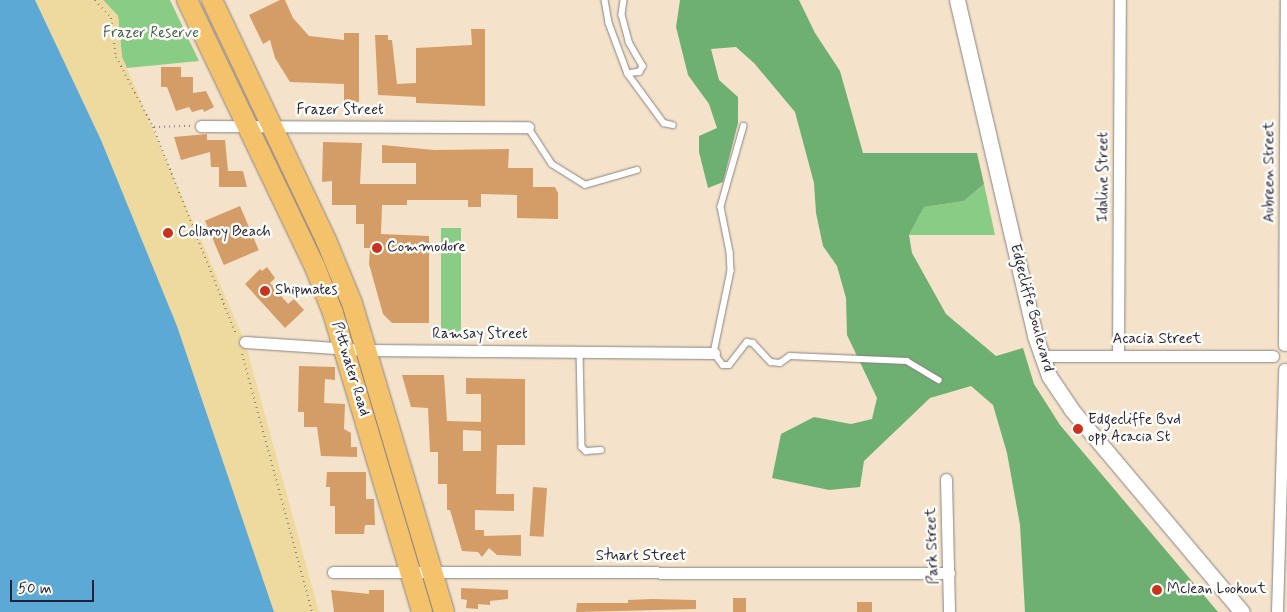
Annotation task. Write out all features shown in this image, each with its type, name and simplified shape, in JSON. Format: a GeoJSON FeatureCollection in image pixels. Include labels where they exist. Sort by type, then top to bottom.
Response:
{"type":"FeatureCollection","features":[{"type":"Feature","properties":{"kind":"highway","name":"Pittwater Road"},"geometry":{"type":"LineString","coordinates":[[187,0],[315,267],[345,349],[422,612]]}},
{"type":"Feature","properties":{"kind":"highway","name":"Pittwater Road"},"geometry":{"type":"LineString","coordinates":[[212,0],[326,240],[352,303],[444,612]]}},
{"type":"Feature","properties":{"kind":"street","name":"Edgecliffe Boulevard"},"geometry":{"type":"LineString","coordinates":[[957,0],[1041,356],[1049,376],[1071,409],[1242,612]]}},
{"type":"Feature","properties":{"kind":"street","name":"Idaline Street"},"geometry":{"type":"LineString","coordinates":[[1118,355],[1120,0]]}},
{"type":"Feature","properties":{"kind":"street","name":"Aubreen Street"},"geometry":{"type":"LineString","coordinates":[[1286,0],[1286,345]]}},
{"type":"Feature","properties":{"kind":"street","name":"Frazer Street"},"geometry":{"type":"LineString","coordinates":[[201,126],[528,127]]}},
{"type":"Feature","properties":{"kind":"street","name":"Ramsay Street"},"geometry":{"type":"LineString","coordinates":[[245,342],[366,350],[580,350],[714,353]]}},
{"type":"Feature","properties":{"kind":"street"},"geometry":{"type":"LineString","coordinates":[[1277,612],[1285,369],[1276,365],[1273,356],[1277,348],[1286,345]]}},
{"type":"Feature","properties":{"kind":"street","name":"Acacia Street"},"geometry":{"type":"LineString","coordinates":[[1041,356],[1273,356]]}},
{"type":"Feature","properties":{"kind":"street","name":"Park Street"},"geometry":{"type":"LineString","coordinates":[[946,479],[949,612]]}},
{"type":"Feature","properties":{"kind":"street","name":"Stuart Street"},"geometry":{"type":"LineString","coordinates":[[333,572],[949,573]]}},
{"type":"Feature","properties":{"kind":"lane"},"geometry":{"type":"LineString","coordinates":[[606,0],[610,23],[628,74],[664,122],[673,125]]}},
{"type":"Feature","properties":{"kind":"lane"},"geometry":{"type":"LineString","coordinates":[[624,0],[622,15],[629,42],[643,66],[640,72],[628,74]]}},
{"type":"Feature","properties":{"kind":"lane"},"geometry":{"type":"LineString","coordinates":[[744,126],[721,207],[730,252],[731,271],[714,353],[724,365],[729,365],[747,342],[753,342],[771,362],[780,362],[790,356],[907,361],[939,380]]}},
{"type":"Feature","properties":{"kind":"lane"},"geometry":{"type":"LineString","coordinates":[[528,127],[552,164],[585,185],[637,170]]}},
{"type":"Feature","properties":{"kind":"lane"},"geometry":{"type":"LineString","coordinates":[[580,350],[582,447],[586,451],[601,450]]}},
{"type":"Feature","properties":{"kind":"path"},"geometry":{"type":"LineString","coordinates":[[95,0],[111,18],[116,57],[152,127],[237,336],[245,342],[241,348],[312,612]]}},
{"type":"Feature","properties":{"kind":"path"},"geometry":{"type":"LineString","coordinates":[[152,127],[201,126]]}},
{"type":"Feature","properties":{"kind":"green space","name":"Frazer Reserve"},"geometry":{"type":"Polygon","coordinates":[[[103,0],[170,0],[199,61],[127,68],[122,57],[118,16],[103,0]]]}},
{"type":"Feature","properties":{"kind":"green space"},"geometry":{"type":"Polygon","coordinates":[[[680,0],[799,0],[815,33],[840,71],[863,153],[977,153],[984,184],[964,201],[924,207],[909,235],[912,253],[946,314],[996,356],[1023,348],[1034,384],[1060,425],[1218,612],[1025,612],[1020,525],[1007,453],[993,405],[971,386],[930,398],[864,461],[860,487],[829,490],[772,478],[781,434],[814,417],[851,424],[872,419],[877,398],[847,335],[846,298],[837,266],[823,246],[816,213],[814,183],[795,112],[754,63],[736,47],[711,49],[719,80],[738,97],[738,123],[723,182],[708,188],[699,152],[699,136],[717,128],[709,104],[688,75],[676,27],[680,0]]]}},
{"type":"Feature","properties":{"kind":"green space"},"geometry":{"type":"Polygon","coordinates":[[[984,184],[995,235],[909,235],[924,207],[964,201],[984,184]]]}},
{"type":"Feature","properties":{"kind":"green space"},"geometry":{"type":"Polygon","coordinates":[[[441,228],[461,228],[461,332],[441,332],[441,228]]]}},
{"type":"Feature","properties":{"kind":"sand","name":"Collaroy Beach"},"geometry":{"type":"Polygon","coordinates":[[[35,0],[103,0],[118,16],[122,57],[245,342],[319,612],[274,612],[177,326],[101,140],[35,0]]]}},
{"type":"Feature","properties":{"kind":"water"},"geometry":{"type":"Polygon","coordinates":[[[0,0],[35,0],[101,140],[177,326],[274,612],[0,612],[0,0]]]}},
{"type":"Feature","properties":{"kind":"building"},"geometry":{"type":"Polygon","coordinates":[[[280,0],[285,0],[293,18],[309,36],[344,40],[344,33],[359,33],[359,102],[344,102],[344,84],[290,82],[275,58],[270,40],[263,44],[249,15],[280,0]]]}},
{"type":"Feature","properties":{"kind":"building"},"geometry":{"type":"Polygon","coordinates":[[[471,29],[485,29],[485,106],[416,103],[416,97],[378,95],[375,35],[388,35],[388,40],[392,40],[397,84],[416,83],[416,48],[472,45],[471,29]]]}},
{"type":"Feature","properties":{"kind":"building"},"geometry":{"type":"Polygon","coordinates":[[[161,67],[181,67],[181,77],[193,77],[193,93],[206,91],[214,107],[204,112],[203,109],[192,112],[189,107],[176,111],[167,87],[161,87],[161,67]]]}},
{"type":"Feature","properties":{"kind":"building"},"geometry":{"type":"Polygon","coordinates":[[[207,134],[207,140],[225,140],[228,171],[243,171],[247,187],[219,187],[219,167],[211,167],[210,152],[181,160],[174,137],[207,134]]]}},
{"type":"Feature","properties":{"kind":"building"},"geometry":{"type":"Polygon","coordinates":[[[323,142],[362,143],[360,184],[416,184],[416,163],[382,163],[382,145],[434,150],[509,149],[508,168],[533,168],[533,187],[555,187],[558,193],[558,219],[517,218],[517,195],[481,194],[481,207],[468,207],[468,200],[407,200],[407,205],[382,205],[381,234],[429,236],[429,323],[392,323],[383,314],[369,264],[370,248],[364,248],[364,224],[356,224],[356,205],[332,205],[332,181],[322,182],[323,142]]]}},
{"type":"Feature","properties":{"kind":"building"},"geometry":{"type":"Polygon","coordinates":[[[240,206],[259,250],[224,265],[205,221],[240,206]]]}},
{"type":"Feature","properties":{"kind":"building","name":"Shipmates"},"geometry":{"type":"Polygon","coordinates":[[[267,267],[275,278],[270,283],[288,304],[294,299],[304,310],[285,328],[245,284],[260,269],[262,271],[267,267]]]}},
{"type":"Feature","properties":{"kind":"building"},"geometry":{"type":"Polygon","coordinates":[[[299,366],[335,367],[335,380],[325,379],[324,403],[345,404],[344,429],[351,433],[351,447],[357,447],[357,457],[321,456],[317,427],[304,427],[304,412],[298,412],[299,366]]]}},
{"type":"Feature","properties":{"kind":"building"},"geometry":{"type":"Polygon","coordinates":[[[402,375],[444,375],[447,421],[481,422],[481,394],[466,394],[466,378],[525,379],[525,445],[497,445],[496,494],[514,494],[514,511],[475,510],[475,530],[484,530],[484,536],[521,535],[521,556],[497,555],[489,548],[482,557],[478,552],[462,551],[450,510],[447,510],[447,484],[438,484],[438,452],[430,452],[428,408],[411,407],[402,375]],[[463,430],[463,451],[481,451],[481,431],[463,430]]]}},
{"type":"Feature","properties":{"kind":"building"},"geometry":{"type":"Polygon","coordinates":[[[327,472],[366,472],[366,499],[374,499],[375,525],[365,525],[364,534],[335,534],[335,506],[330,506],[330,487],[326,487],[327,472]]]}},
{"type":"Feature","properties":{"kind":"building"},"geometry":{"type":"Polygon","coordinates":[[[533,487],[547,488],[544,537],[530,536],[533,487]]]}},
{"type":"Feature","properties":{"kind":"building"},"geometry":{"type":"Polygon","coordinates":[[[461,588],[508,590],[508,599],[490,601],[490,605],[478,604],[478,609],[466,608],[467,600],[461,599],[461,588]]]}},
{"type":"Feature","properties":{"kind":"building"},"geometry":{"type":"Polygon","coordinates":[[[331,590],[369,594],[369,590],[384,590],[384,612],[334,612],[331,590]]]}},
{"type":"Feature","properties":{"kind":"building"},"geometry":{"type":"Polygon","coordinates":[[[733,598],[746,598],[746,612],[733,612],[733,598]]]}},
{"type":"Feature","properties":{"kind":"building"},"geometry":{"type":"Polygon","coordinates":[[[628,600],[696,600],[696,609],[576,612],[577,603],[628,603],[628,600]]]}},
{"type":"Feature","properties":{"kind":"building"},"geometry":{"type":"Polygon","coordinates":[[[857,602],[872,602],[872,612],[857,612],[857,602]]]}},
{"type":"Feature","properties":{"kind":"place","name":"Collaroy Beach"},"geometry":{"type":"Point","coordinates":[168,233]}},
{"type":"Feature","properties":{"kind":"place","name":"Commodore"},"geometry":{"type":"Point","coordinates":[377,248]}},
{"type":"Feature","properties":{"kind":"place","name":"Shipmates"},"geometry":{"type":"Point","coordinates":[265,291]}},
{"type":"Feature","properties":{"kind":"place","name":"Edgecliffe Bvd opp Acacia St"},"geometry":{"type":"Point","coordinates":[1078,429]}},
{"type":"Feature","properties":{"kind":"place","name":"Mclean Lookout"},"geometry":{"type":"Point","coordinates":[1157,590]}}]}
